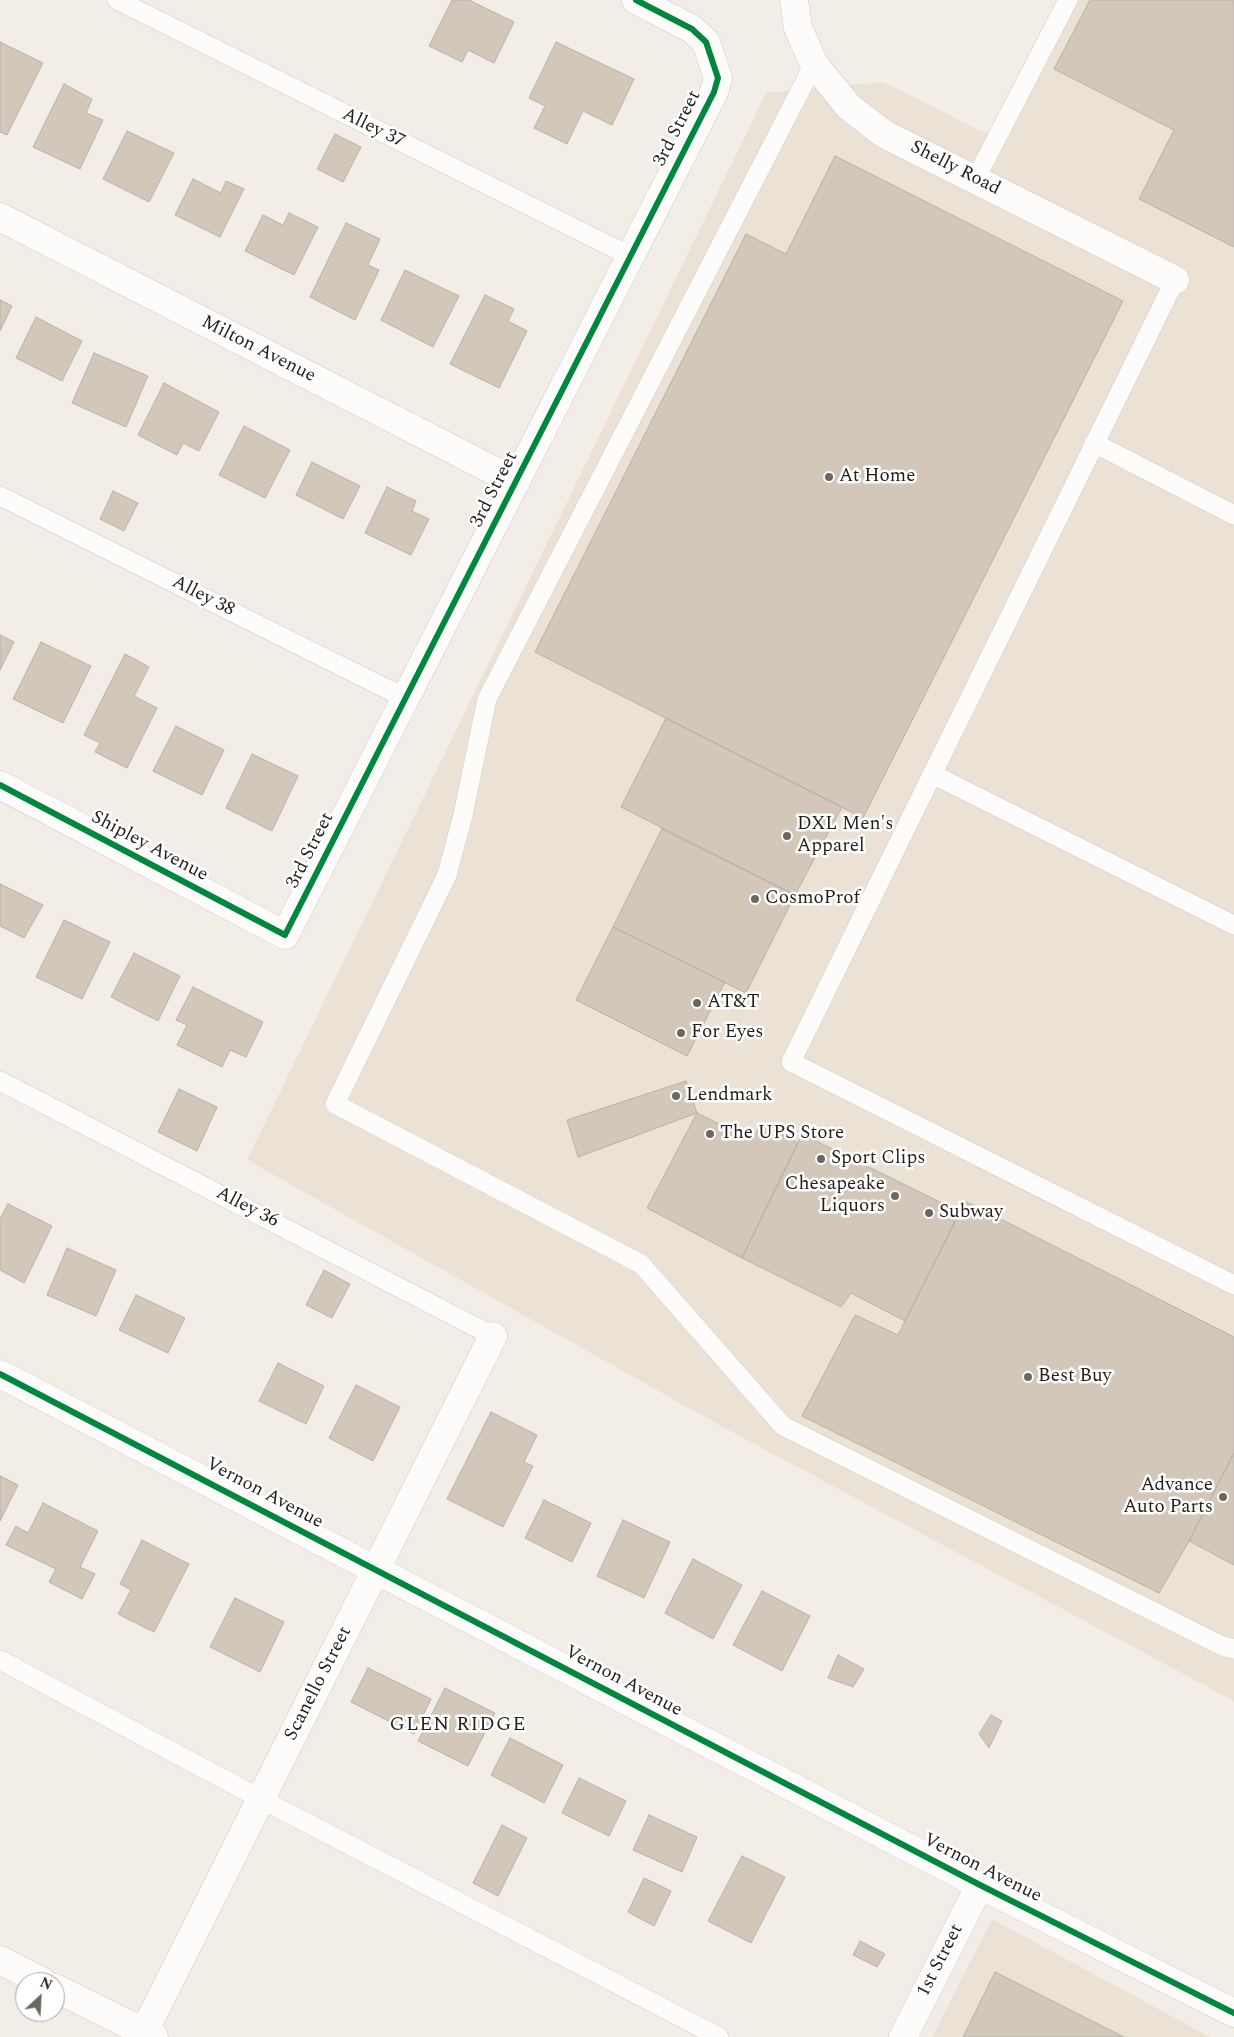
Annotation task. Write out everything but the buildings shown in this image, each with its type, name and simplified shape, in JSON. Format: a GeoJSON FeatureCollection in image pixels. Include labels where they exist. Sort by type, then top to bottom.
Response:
{"type":"FeatureCollection","features":[{"type":"Feature","properties":{"kind":"street","name":"3rd Street"},"geometry":{"type":"LineString","coordinates":[[284,935],[714,92],[718,78],[706,42],[692,29],[636,0]]}},
{"type":"Feature","properties":{"kind":"street","name":"Shelly Road"},"geometry":{"type":"LineString","coordinates":[[794,0],[798,28],[814,64],[849,107],[884,134],[1175,280]]}},
{"type":"Feature","properties":{"kind":"street","name":"Milton Avenue"},"geometry":{"type":"LineString","coordinates":[[0,217],[516,482]]}},
{"type":"Feature","properties":{"kind":"street","name":"Shipley Avenue"},"geometry":{"type":"LineString","coordinates":[[1,787],[284,935]]}},
{"type":"Feature","properties":{"kind":"street","name":"Scanello Street"},"geometry":{"type":"LineString","coordinates":[[149,2035],[261,1799],[493,1336]]}},
{"type":"Feature","properties":{"kind":"street","name":"Vernon Avenue"},"geometry":{"type":"LineString","coordinates":[[0,1374],[980,1885],[1234,2013]]}},
{"type":"Feature","properties":{"kind":"street","name":"1st Street"},"geometry":{"type":"LineString","coordinates":[[903,2037],[980,1885]]}},
{"type":"Feature","properties":{"kind":"street"},"geometry":{"type":"LineString","coordinates":[[0,1960],[23,1972]]}},
{"type":"Feature","properties":{"kind":"street"},"geometry":{"type":"LineString","coordinates":[[65,1993],[149,2035]]}},
{"type":"Feature","properties":{"kind":"lane","name":"Alley 37"},"geometry":{"type":"LineString","coordinates":[[117,0],[630,256]]}},
{"type":"Feature","properties":{"kind":"lane"},"geometry":{"type":"LineString","coordinates":[[975,180],[1068,0]]}},
{"type":"Feature","properties":{"kind":"lane"},"geometry":{"type":"LineString","coordinates":[[814,64],[487,699],[463,815],[447,874],[334,1104],[640,1264],[783,1426],[1211,1641],[1234,1649]]}},
{"type":"Feature","properties":{"kind":"lane"},"geometry":{"type":"LineString","coordinates":[[1175,280],[791,1062],[1234,1285]]}},
{"type":"Feature","properties":{"kind":"lane"},"geometry":{"type":"LineString","coordinates":[[1094,444],[1234,515]]}},
{"type":"Feature","properties":{"kind":"lane","name":"Alley 38"},"geometry":{"type":"LineString","coordinates":[[0,496],[405,698]]}},
{"type":"Feature","properties":{"kind":"lane"},"geometry":{"type":"LineString","coordinates":[[932,774],[1234,925]]}},
{"type":"Feature","properties":{"kind":"lane","name":"Alley 36"},"geometry":{"type":"LineString","coordinates":[[0,1081],[493,1336]]}},
{"type":"Feature","properties":{"kind":"lane"},"geometry":{"type":"LineString","coordinates":[[0,1660],[261,1799],[719,2037]]}},
{"type":"Feature","properties":{"kind":"shaded area"},"geometry":{"type":"Polygon","coordinates":[[[1062,0],[1234,0],[1234,1701],[721,1426],[247,1160],[766,93],[883,82],[994,138],[1062,0]]]}},
{"type":"Feature","properties":{"kind":"shaded area"},"geometry":{"type":"Polygon","coordinates":[[[992,1919],[1210,2037],[932,2037],[992,1919]]]}},
{"type":"Feature","properties":{"kind":"cycle path"},"geometry":{"type":"LineString","coordinates":[[0,785],[285,935],[714,92],[718,78],[706,42],[692,29],[636,0]]}},
{"type":"Feature","properties":{"kind":"cycle path"},"geometry":{"type":"LineString","coordinates":[[0,1374],[980,1885],[1234,2013]]}},
{"type":"Feature","properties":{"kind":"place","name":"At Home"},"geometry":{"type":"Point","coordinates":[829,477]}},
{"type":"Feature","properties":{"kind":"place","name":"DXL Men's Apparel"},"geometry":{"type":"Point","coordinates":[787,836]}},
{"type":"Feature","properties":{"kind":"place","name":"CosmoProf"},"geometry":{"type":"Point","coordinates":[755,899]}},
{"type":"Feature","properties":{"kind":"place","name":"AT&T"},"geometry":{"type":"Point","coordinates":[697,1003]}},
{"type":"Feature","properties":{"kind":"place","name":"For Eyes"},"geometry":{"type":"Point","coordinates":[681,1033]}},
{"type":"Feature","properties":{"kind":"place","name":"Lendmark"},"geometry":{"type":"Point","coordinates":[676,1096]}},
{"type":"Feature","properties":{"kind":"place","name":"The UPS Store"},"geometry":{"type":"Point","coordinates":[710,1134]}},
{"type":"Feature","properties":{"kind":"place","name":"Sport Clips"},"geometry":{"type":"Point","coordinates":[821,1159]}},
{"type":"Feature","properties":{"kind":"place","name":"Chesapeake Liquors"},"geometry":{"type":"Point","coordinates":[895,1196]}},
{"type":"Feature","properties":{"kind":"place","name":"Subway"},"geometry":{"type":"Point","coordinates":[929,1213]}},
{"type":"Feature","properties":{"kind":"place","name":"Best Buy"},"geometry":{"type":"Point","coordinates":[1028,1377]}},
{"type":"Feature","properties":{"kind":"place","name":"Advance Auto Parts"},"geometry":{"type":"Point","coordinates":[1223,1497]}},
{"type":"Feature","properties":{"kind":"district","name":"GLEN RIDGE"},"geometry":{"type":"Point","coordinates":[458,1726]}}]}
